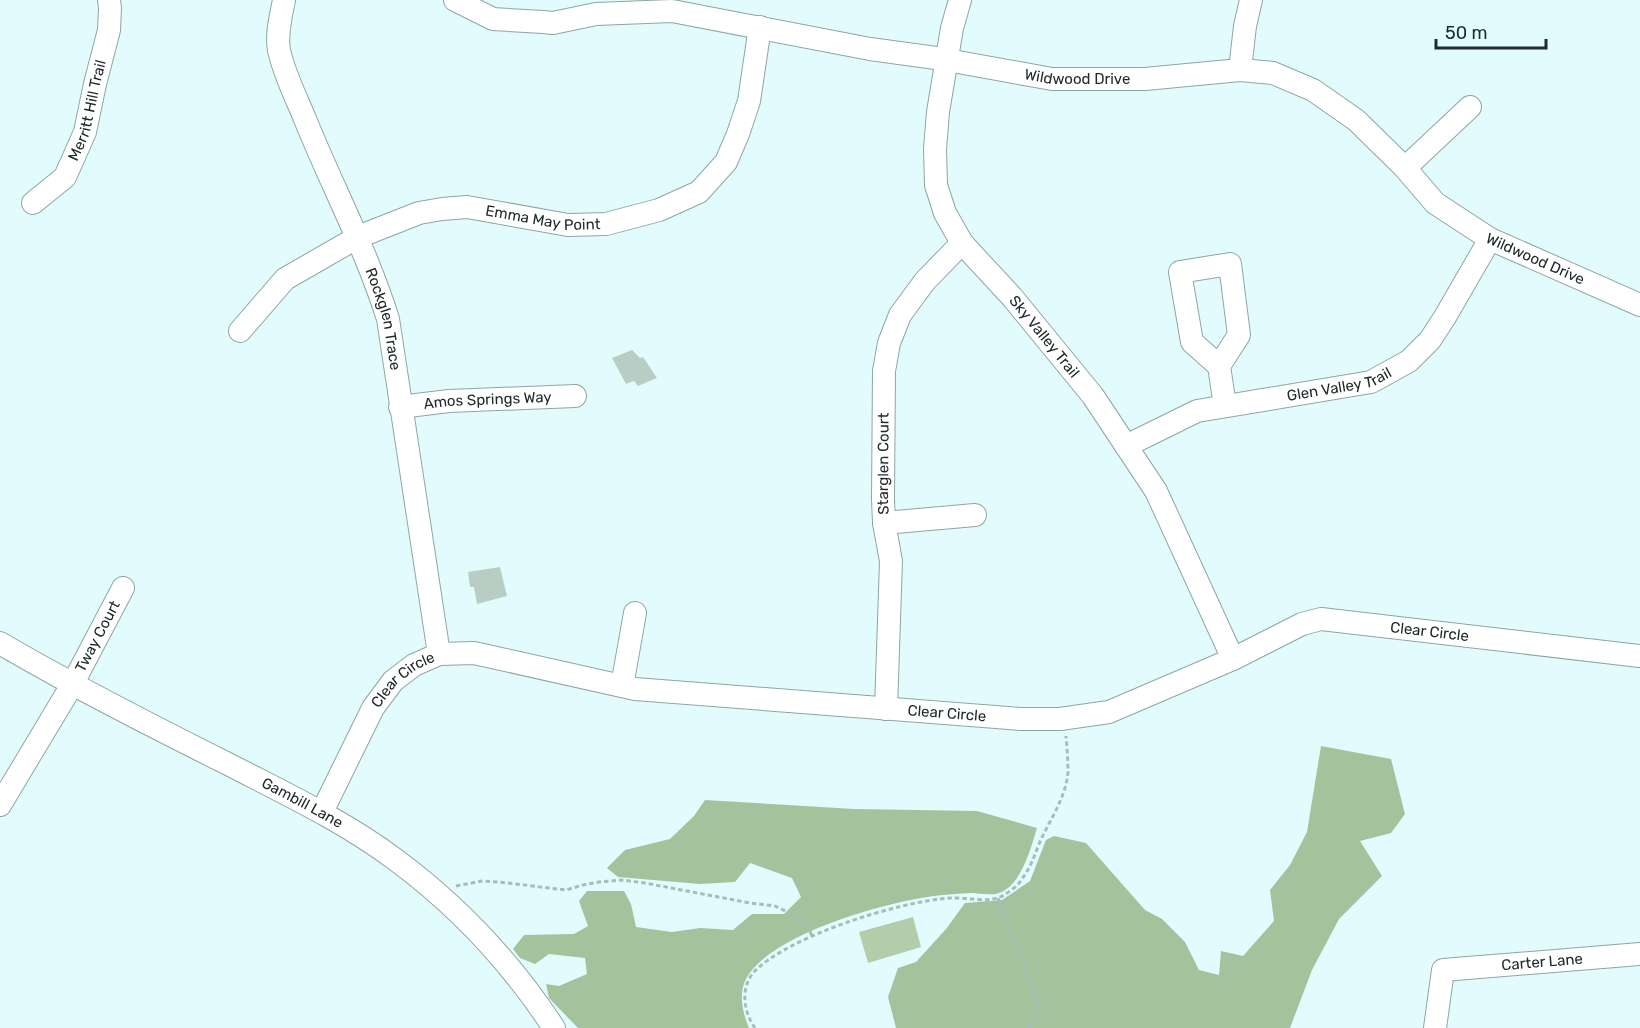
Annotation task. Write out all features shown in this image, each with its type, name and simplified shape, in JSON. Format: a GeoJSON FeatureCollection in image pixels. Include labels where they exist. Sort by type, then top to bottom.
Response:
{"type":"FeatureCollection","features":[{"type":"Feature","properties":{"kind":"street","name":"Merritt Hill Trail"},"geometry":{"type":"LineString","coordinates":[[33,203],[65,177],[85,132],[109,30],[108,0]]}},
{"type":"Feature","properties":{"kind":"street","name":"Rockglen Trace"},"geometry":{"type":"LineString","coordinates":[[284,0],[280,16],[279,48],[285,71],[312,138],[358,237],[388,319],[440,654]]}},
{"type":"Feature","properties":{"kind":"street","name":"Wildwood Drive"},"geometry":{"type":"LineString","coordinates":[[455,0],[493,19],[553,23],[597,14],[672,10],[870,48],[1052,79],[1145,79],[1240,70],[1273,73],[1313,90],[1356,120],[1405,168],[1435,203],[1490,239],[1640,305]]}},
{"type":"Feature","properties":{"kind":"street","name":"Sky Valley Trail"},"geometry":{"type":"LineString","coordinates":[[960,0],[952,28],[938,112],[935,149],[936,185],[945,213],[962,243],[1012,297],[1087,388],[1156,491],[1233,659]]}},
{"type":"Feature","properties":{"kind":"street"},"geometry":{"type":"LineString","coordinates":[[1240,70],[1245,26],[1251,0]]}},
{"type":"Feature","properties":{"kind":"street","name":"Emma May Point"},"geometry":{"type":"LineString","coordinates":[[240,331],[285,279],[358,237],[419,213],[467,207],[568,225],[606,224],[659,210],[699,192],[726,162],[738,134],[749,101],[760,27]]}},
{"type":"Feature","properties":{"kind":"street"},"geometry":{"type":"LineString","coordinates":[[1405,168],[1470,107]]}},
{"type":"Feature","properties":{"kind":"street","name":"Glen Valley Trail"},"geometry":{"type":"LineString","coordinates":[[1126,446],[1197,411],[1371,382],[1409,361],[1430,340],[1490,239]]}},
{"type":"Feature","properties":{"kind":"street","name":"Starglen Court"},"geometry":{"type":"LineString","coordinates":[[886,710],[891,561],[884,523],[884,371],[889,343],[900,315],[925,281],[962,243]]}},
{"type":"Feature","properties":{"kind":"street"},"geometry":{"type":"LineString","coordinates":[[1219,366],[1225,406]]}},
{"type":"Feature","properties":{"kind":"street","name":"Amos Springs Way"},"geometry":{"type":"LineString","coordinates":[[400,407],[449,400],[575,396]]}},
{"type":"Feature","properties":{"kind":"street"},"geometry":{"type":"LineString","coordinates":[[884,523],[975,515]]}},
{"type":"Feature","properties":{"kind":"street","name":"Tway Court"},"geometry":{"type":"LineString","coordinates":[[0,805],[72,685],[123,588]]}},
{"type":"Feature","properties":{"kind":"street"},"geometry":{"type":"LineString","coordinates":[[622,686],[635,613]]}},
{"type":"Feature","properties":{"kind":"street","name":"Clear Circle"},"geometry":{"type":"LineString","coordinates":[[322,812],[373,708],[386,690],[393,681],[414,665],[440,654],[474,653],[635,689],[1021,719],[1060,719],[1109,712],[1233,659],[1302,624],[1321,619],[1640,656]]}},
{"type":"Feature","properties":{"kind":"street","name":"Gambill Lane"},"geometry":{"type":"LineString","coordinates":[[0,644],[72,685],[322,812],[394,858],[437,893],[475,929],[504,961],[554,1028]]}},
{"type":"Feature","properties":{"kind":"street","name":"Carter Lane"},"geometry":{"type":"LineString","coordinates":[[1435,1028],[1443,970],[1640,954]]}},
{"type":"Feature","properties":{"kind":"path"},"geometry":{"type":"LineString","coordinates":[[755,1028],[748,1018],[745,1004],[747,987],[752,975],[775,956],[812,936],[897,907],[950,898],[998,898],[1020,883],[1031,866],[1062,796],[1068,773],[1065,731]]}},
{"type":"Feature","properties":{"kind":"path"},"geometry":{"type":"LineString","coordinates":[[437,893],[463,883],[482,881],[566,890],[599,882],[622,880],[775,906],[796,916],[808,927],[812,936]]}},
{"type":"Feature","properties":{"kind":"path"},"geometry":{"type":"LineString","coordinates":[[998,898],[1038,1002],[1036,1014],[1029,1028]]}},
{"type":"Feature","properties":{"kind":"green space"},"geometry":{"type":"Polygon","coordinates":[[[1321,746],[1391,759],[1405,814],[1391,833],[1360,841],[1382,876],[1339,919],[1312,970],[1290,1028],[896,1028],[888,997],[898,968],[916,962],[946,929],[965,903],[1002,900],[1030,881],[1046,840],[1054,836],[1086,843],[1145,910],[1162,919],[1185,942],[1199,970],[1219,975],[1221,951],[1243,956],[1274,921],[1270,890],[1290,865],[1307,832],[1321,746]]]}},
{"type":"Feature","properties":{"kind":"green space"},"geometry":{"type":"Polygon","coordinates":[[[705,800],[854,809],[977,811],[1037,828],[1019,875],[1007,889],[999,893],[934,896],[877,908],[824,925],[776,949],[758,964],[746,979],[742,991],[742,1004],[749,1028],[578,1028],[549,998],[546,984],[559,986],[587,974],[585,958],[549,954],[535,964],[520,958],[513,949],[524,935],[574,934],[588,926],[579,901],[587,891],[624,891],[631,904],[636,927],[672,932],[700,928],[733,930],[752,914],[784,914],[801,897],[792,878],[750,863],[735,882],[700,884],[618,877],[607,868],[625,850],[670,839],[694,816],[705,800]]]}},
{"type":"Feature","properties":{"kind":"green space"},"geometry":{"type":"Polygon","coordinates":[[[913,917],[921,947],[868,963],[859,932],[913,917]]]}},
{"type":"Feature","properties":{"kind":"building"},"geometry":{"type":"Polygon","coordinates":[[[632,350],[640,358],[643,357],[657,378],[638,386],[634,381],[626,384],[612,358],[632,350]]]}},
{"type":"Feature","properties":{"kind":"building"},"geometry":{"type":"Polygon","coordinates":[[[500,567],[507,596],[477,604],[474,587],[470,587],[468,572],[500,567]]]}}]}
